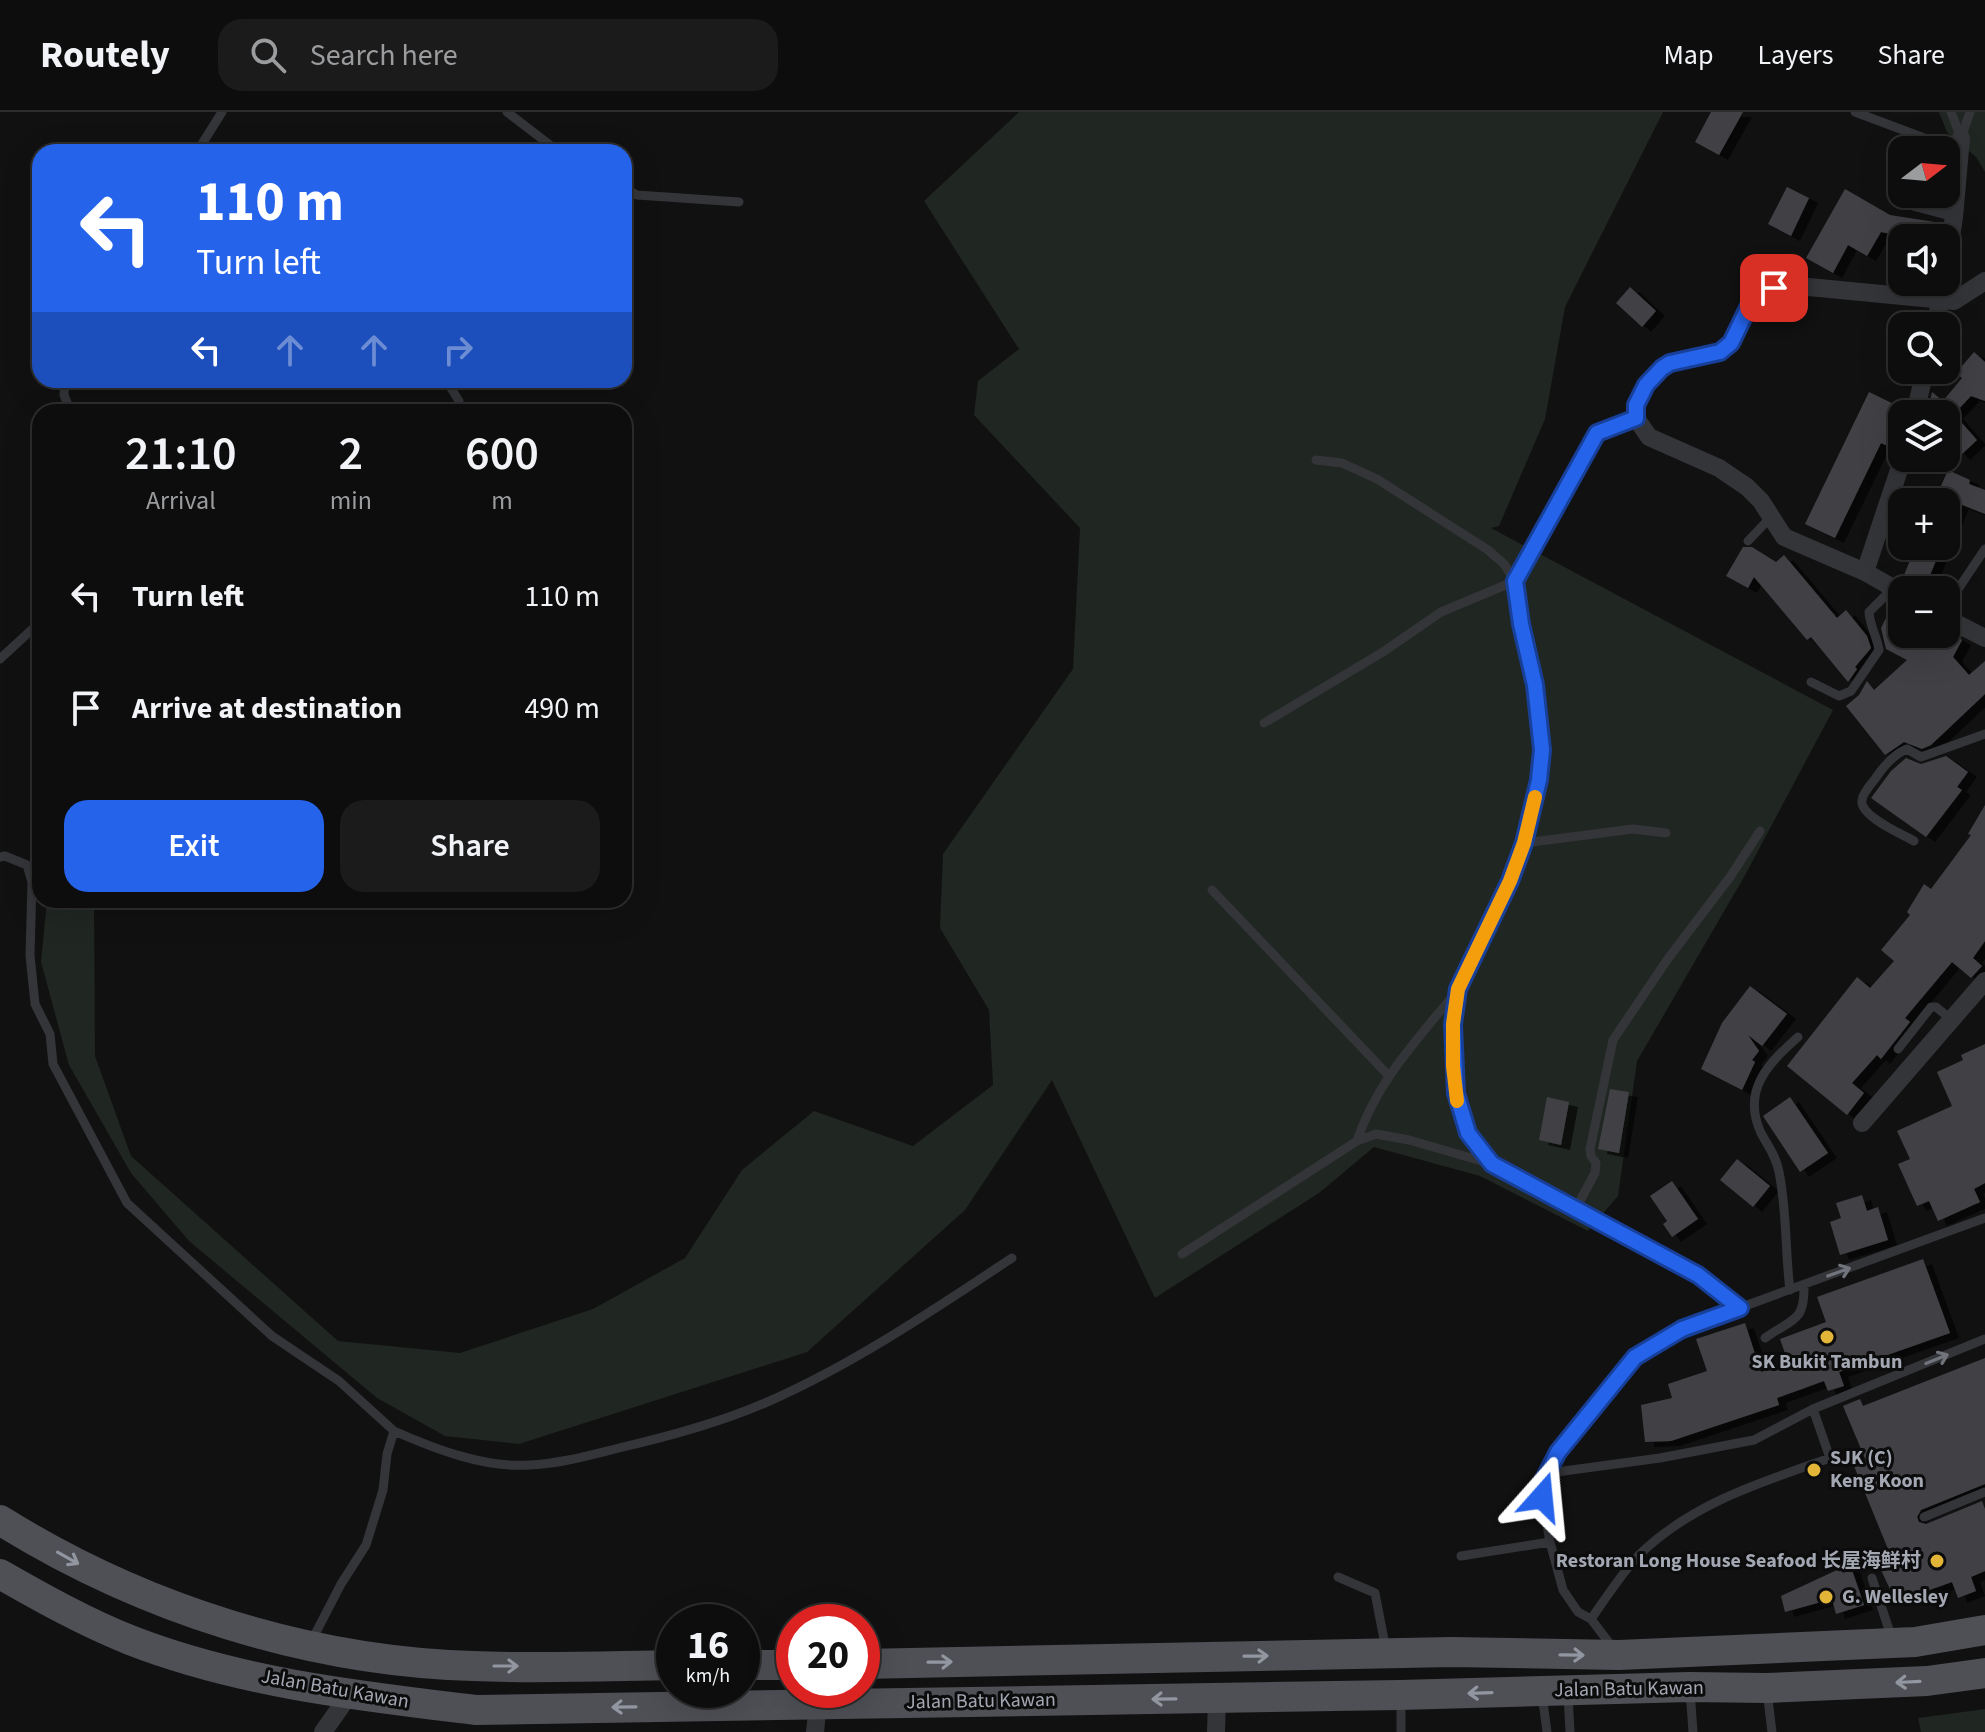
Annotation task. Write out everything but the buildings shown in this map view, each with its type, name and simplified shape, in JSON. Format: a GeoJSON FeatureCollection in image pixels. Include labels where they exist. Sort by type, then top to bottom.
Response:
{"type":"FeatureCollection","features":[{"type":"Feature","properties":{"kind":"main road","name":"Jalan Batu Kawan"},"geometry":{"type":"LineString","coordinates":[[0,1520],[86,1567],[147,1595],[276,1639],[356,1655],[471,1666],[656,1665]]}},
{"type":"Feature","properties":{"kind":"main road","name":"Jalan Batu Kawan"},"geometry":{"type":"LineString","coordinates":[[0,1574],[48,1602],[130,1640],[207,1665],[349,1695],[476,1710],[817,1717],[1217,1698],[1689,1687],[1767,1688],[1927,1681],[1985,1673]]}},
{"type":"Feature","properties":{"kind":"main road","name":"Jalan Batu Kawan"},"geometry":{"type":"LineString","coordinates":[[880,1664],[1386,1653],[1619,1655],[1894,1643],[1985,1630]]}},
{"type":"Feature","properties":{"kind":"main road"},"geometry":{"type":"LineString","coordinates":[[276,1639],[345,1675],[349,1695]]}},
{"type":"Feature","properties":{"kind":"main road"},"geometry":{"type":"LineString","coordinates":[[349,1695],[360,1683],[384,1672],[471,1666]]}},
{"type":"Feature","properties":{"kind":"street"},"geometry":{"type":"LineString","coordinates":[[1953,224],[1955,208]]}},
{"type":"Feature","properties":{"kind":"street"},"geometry":{"type":"LineString","coordinates":[[1949,296],[1954,301],[1985,281]]}},
{"type":"Feature","properties":{"kind":"street"},"geometry":{"type":"LineString","coordinates":[[1888,289],[1774,288],[1757,296],[1731,343],[1720,352],[1670,363],[1662,368],[1636,405],[1636,418],[1649,437],[1719,468],[1747,487],[1780,533],[1789,540],[1865,572],[1888,585]]}},
{"type":"Feature","properties":{"kind":"street"},"geometry":{"type":"LineString","coordinates":[[1865,572],[1898,472]]}},
{"type":"Feature","properties":{"kind":"street"},"geometry":{"type":"LineString","coordinates":[[1960,625],[1985,638]]}},
{"type":"Feature","properties":{"kind":"street"},"geometry":{"type":"LineString","coordinates":[[1862,1123],[1983,987]]}},
{"type":"Feature","properties":{"kind":"street"},"geometry":{"type":"LineString","coordinates":[[323,1732],[349,1695]]}},
{"type":"Feature","properties":{"kind":"street"},"geometry":{"type":"LineString","coordinates":[[1216,1732],[1217,1698]]}},
{"type":"Feature","properties":{"kind":"lane"},"geometry":{"type":"LineString","coordinates":[[202,144],[222,112]]}},
{"type":"Feature","properties":{"kind":"lane"},"geometry":{"type":"LineString","coordinates":[[507,112],[549,144]]}},
{"type":"Feature","properties":{"kind":"lane"},"geometry":{"type":"LineString","coordinates":[[1855,112],[1934,136]]}},
{"type":"Feature","properties":{"kind":"lane"},"geometry":{"type":"LineString","coordinates":[[1951,112],[1958,136]]}},
{"type":"Feature","properties":{"kind":"lane"},"geometry":{"type":"LineString","coordinates":[[1960,144],[1970,112]]}},
{"type":"Feature","properties":{"kind":"lane"},"geometry":{"type":"LineString","coordinates":[[632,192],[739,202]]}},
{"type":"Feature","properties":{"kind":"lane"},"geometry":{"type":"LineString","coordinates":[[1920,208],[1954,217]]}},
{"type":"Feature","properties":{"kind":"lane"},"geometry":{"type":"LineString","coordinates":[[1264,723],[1383,652],[1441,612],[1515,581],[1597,433],[1636,418]]}},
{"type":"Feature","properties":{"kind":"lane"},"geometry":{"type":"LineString","coordinates":[[1316,460],[1342,463],[1377,479],[1488,550],[1504,564],[1515,581],[1535,685],[1542,750],[1539,780],[1524,843],[1510,881],[1458,989],[1389,1076],[1366,1113],[1357,1141]]}},
{"type":"Feature","properties":{"kind":"lane"},"geometry":{"type":"LineString","coordinates":[[1748,541],[1771,517]]}},
{"type":"Feature","properties":{"kind":"lane"},"geometry":{"type":"LineString","coordinates":[[1960,586],[1985,549]]}},
{"type":"Feature","properties":{"kind":"lane"},"geometry":{"type":"LineString","coordinates":[[1811,682],[1839,696],[1851,691],[1879,650],[1878,640],[1870,626],[1869,612],[1888,598]]}},
{"type":"Feature","properties":{"kind":"lane"},"geometry":{"type":"LineString","coordinates":[[0,659],[32,629]]}},
{"type":"Feature","properties":{"kind":"lane"},"geometry":{"type":"LineString","coordinates":[[1914,841],[1868,815],[1863,807],[1862,799],[1880,771],[1899,752],[1907,749],[1921,757],[1985,734]]}},
{"type":"Feature","properties":{"kind":"lane"},"geometry":{"type":"LineString","coordinates":[[1524,843],[1633,829],[1666,833]]}},
{"type":"Feature","properties":{"kind":"lane"},"geometry":{"type":"LineString","coordinates":[[1575,1210],[1595,1173],[1596,1163],[1590,1149],[1613,1040],[1760,831]]}},
{"type":"Feature","properties":{"kind":"lane"},"geometry":{"type":"LineString","coordinates":[[0,857],[27,865],[32,882],[30,955],[35,1004],[50,1034],[53,1064],[127,1203],[272,1336],[339,1381],[394,1431],[423,1444],[496,1463],[528,1466],[656,1439],[761,1405],[824,1376],[929,1314],[1012,1258]]}},
{"type":"Feature","properties":{"kind":"lane"},"geometry":{"type":"LineString","coordinates":[[1212,890],[1389,1076]]}},
{"type":"Feature","properties":{"kind":"lane"},"geometry":{"type":"LineString","coordinates":[[1458,989],[1453,1024],[1456,1093],[1468,1133],[1492,1164]]}},
{"type":"Feature","properties":{"kind":"lane"},"geometry":{"type":"LineString","coordinates":[[1898,1049],[1931,1007],[1936,1007],[1952,1020]]}},
{"type":"Feature","properties":{"kind":"lane"},"geometry":{"type":"LineString","coordinates":[[1790,1290],[1779,1170],[1772,1149],[1756,1120],[1755,1106],[1760,1079],[1769,1063],[1798,1037]]}},
{"type":"Feature","properties":{"kind":"lane"},"geometry":{"type":"LineString","coordinates":[[1182,1254],[1357,1141],[1376,1134],[1409,1140],[1492,1164],[1698,1275],[1740,1308]]}},
{"type":"Feature","properties":{"kind":"lane"},"geometry":{"type":"LineString","coordinates":[[1619,1655],[1591,1619],[1578,1612],[1563,1590],[1542,1497],[1543,1481],[1558,1452],[1635,1357],[1682,1329],[1985,1218]]}},
{"type":"Feature","properties":{"kind":"lane"},"geometry":{"type":"LineString","coordinates":[[1765,1338],[1800,1315],[1804,1306],[1804,1285]]}},
{"type":"Feature","properties":{"kind":"lane"},"geometry":{"type":"LineString","coordinates":[[1549,1473],[1754,1440],[1813,1409],[1985,1339]]}},
{"type":"Feature","properties":{"kind":"lane"},"geometry":{"type":"LineString","coordinates":[[1591,1619],[1637,1558],[1690,1514],[1753,1485],[1830,1458],[1813,1409]]}},
{"type":"Feature","properties":{"kind":"lane"},"geometry":{"type":"LineString","coordinates":[[309,1645],[341,1584],[366,1545],[383,1490],[387,1454],[394,1431]]}},
{"type":"Feature","properties":{"kind":"lane"},"geometry":{"type":"LineString","coordinates":[[1924,1517],[1985,1492]]}},
{"type":"Feature","properties":{"kind":"lane"},"geometry":{"type":"LineString","coordinates":[[1461,1556],[1550,1542]]}},
{"type":"Feature","properties":{"kind":"lane"},"geometry":{"type":"LineString","coordinates":[[1338,1577],[1375,1593],[1386,1653]]}},
{"type":"Feature","properties":{"kind":"lane"},"geometry":{"type":"LineString","coordinates":[[1872,1578],[1894,1643]]}},
{"type":"Feature","properties":{"kind":"lane"},"geometry":{"type":"LineString","coordinates":[[1689,1687],[1693,1732]]}},
{"type":"Feature","properties":{"kind":"lane"},"geometry":{"type":"LineString","coordinates":[[1767,1688],[1772,1732]]}},
{"type":"Feature","properties":{"kind":"lane"},"geometry":{"type":"LineString","coordinates":[[1547,1732],[1555,1691]]}},
{"type":"Feature","properties":{"kind":"lane"},"geometry":{"type":"LineString","coordinates":[[1555,1691],[1570,1732]]}},
{"type":"Feature","properties":{"kind":"lane"},"geometry":{"type":"LineString","coordinates":[[1400,1695],[1401,1732]]}},
{"type":"Feature","properties":{"kind":"shaded area"},"geometry":{"type":"Polygon","coordinates":[[[1019,112],[1663,112],[1565,307],[1545,419],[1499,526],[1491,528],[1833,710],[1744,877],[1637,1061],[1618,1196],[1588,1231],[1480,1176],[1374,1147],[1319,1193],[1155,1298],[1052,1080],[965,1210],[807,1352],[519,1444],[445,1436],[377,1398],[189,1241],[131,1173],[69,1065],[41,962],[46,908],[94,908],[95,1056],[131,1156],[338,1341],[460,1353],[593,1309],[685,1258],[742,1170],[814,1111],[913,1146],[993,1085],[989,1010],[940,928],[943,854],[1073,669],[1080,528],[974,415],[978,381],[1019,349],[924,201],[1019,112]]]}},
{"type":"Feature","properties":{"kind":"shaded area"},"geometry":{"type":"Polygon","coordinates":[[[1939,112],[1985,112],[1985,172],[1976,157],[1960,143],[1960,136],[1952,136],[1939,112]]]}},
{"type":"Feature","properties":{"kind":"shaded area"},"geometry":{"type":"Polygon","coordinates":[[[1985,1709],[1985,1732],[1921,1732],[1918,1718],[1985,1709]]]}},
{"type":"Feature","properties":{"kind":"slow traffic"},"geometry":{"type":"LineString","coordinates":[[1457,1101],[1453,1024],[1458,989],[1510,881],[1524,843],[1535,797]]}},
{"type":"Feature","properties":{"kind":"place","name":"SK Bukit Tambun"},"geometry":{"type":"Point","coordinates":[1827,1337]}},
{"type":"Feature","properties":{"kind":"place","name":"SJK (C) Keng Koon"},"geometry":{"type":"Point","coordinates":[1814,1470]}},
{"type":"Feature","properties":{"kind":"place","name":"Restoran Long House Seafood 长屋海鲜村"},"geometry":{"type":"Point","coordinates":[1937,1561]}},
{"type":"Feature","properties":{"kind":"place","name":"G. Wellesley"},"geometry":{"type":"Point","coordinates":[1826,1597]}},
{"type":"Feature","properties":{"kind":"route"},"geometry":{"type":"LineString","coordinates":[[1542,1497],[1543,1481],[1558,1452],[1635,1357],[1682,1329],[1740,1308],[1698,1275],[1492,1164],[1468,1133],[1459,1110],[1453,1066],[1453,1024],[1458,989],[1510,881],[1524,843],[1539,780],[1542,750],[1535,685],[1515,581],[1597,433],[1636,418],[1636,405],[1646,385],[1662,368],[1670,363],[1720,352],[1731,343],[1757,296],[1774,288]]}}]}
